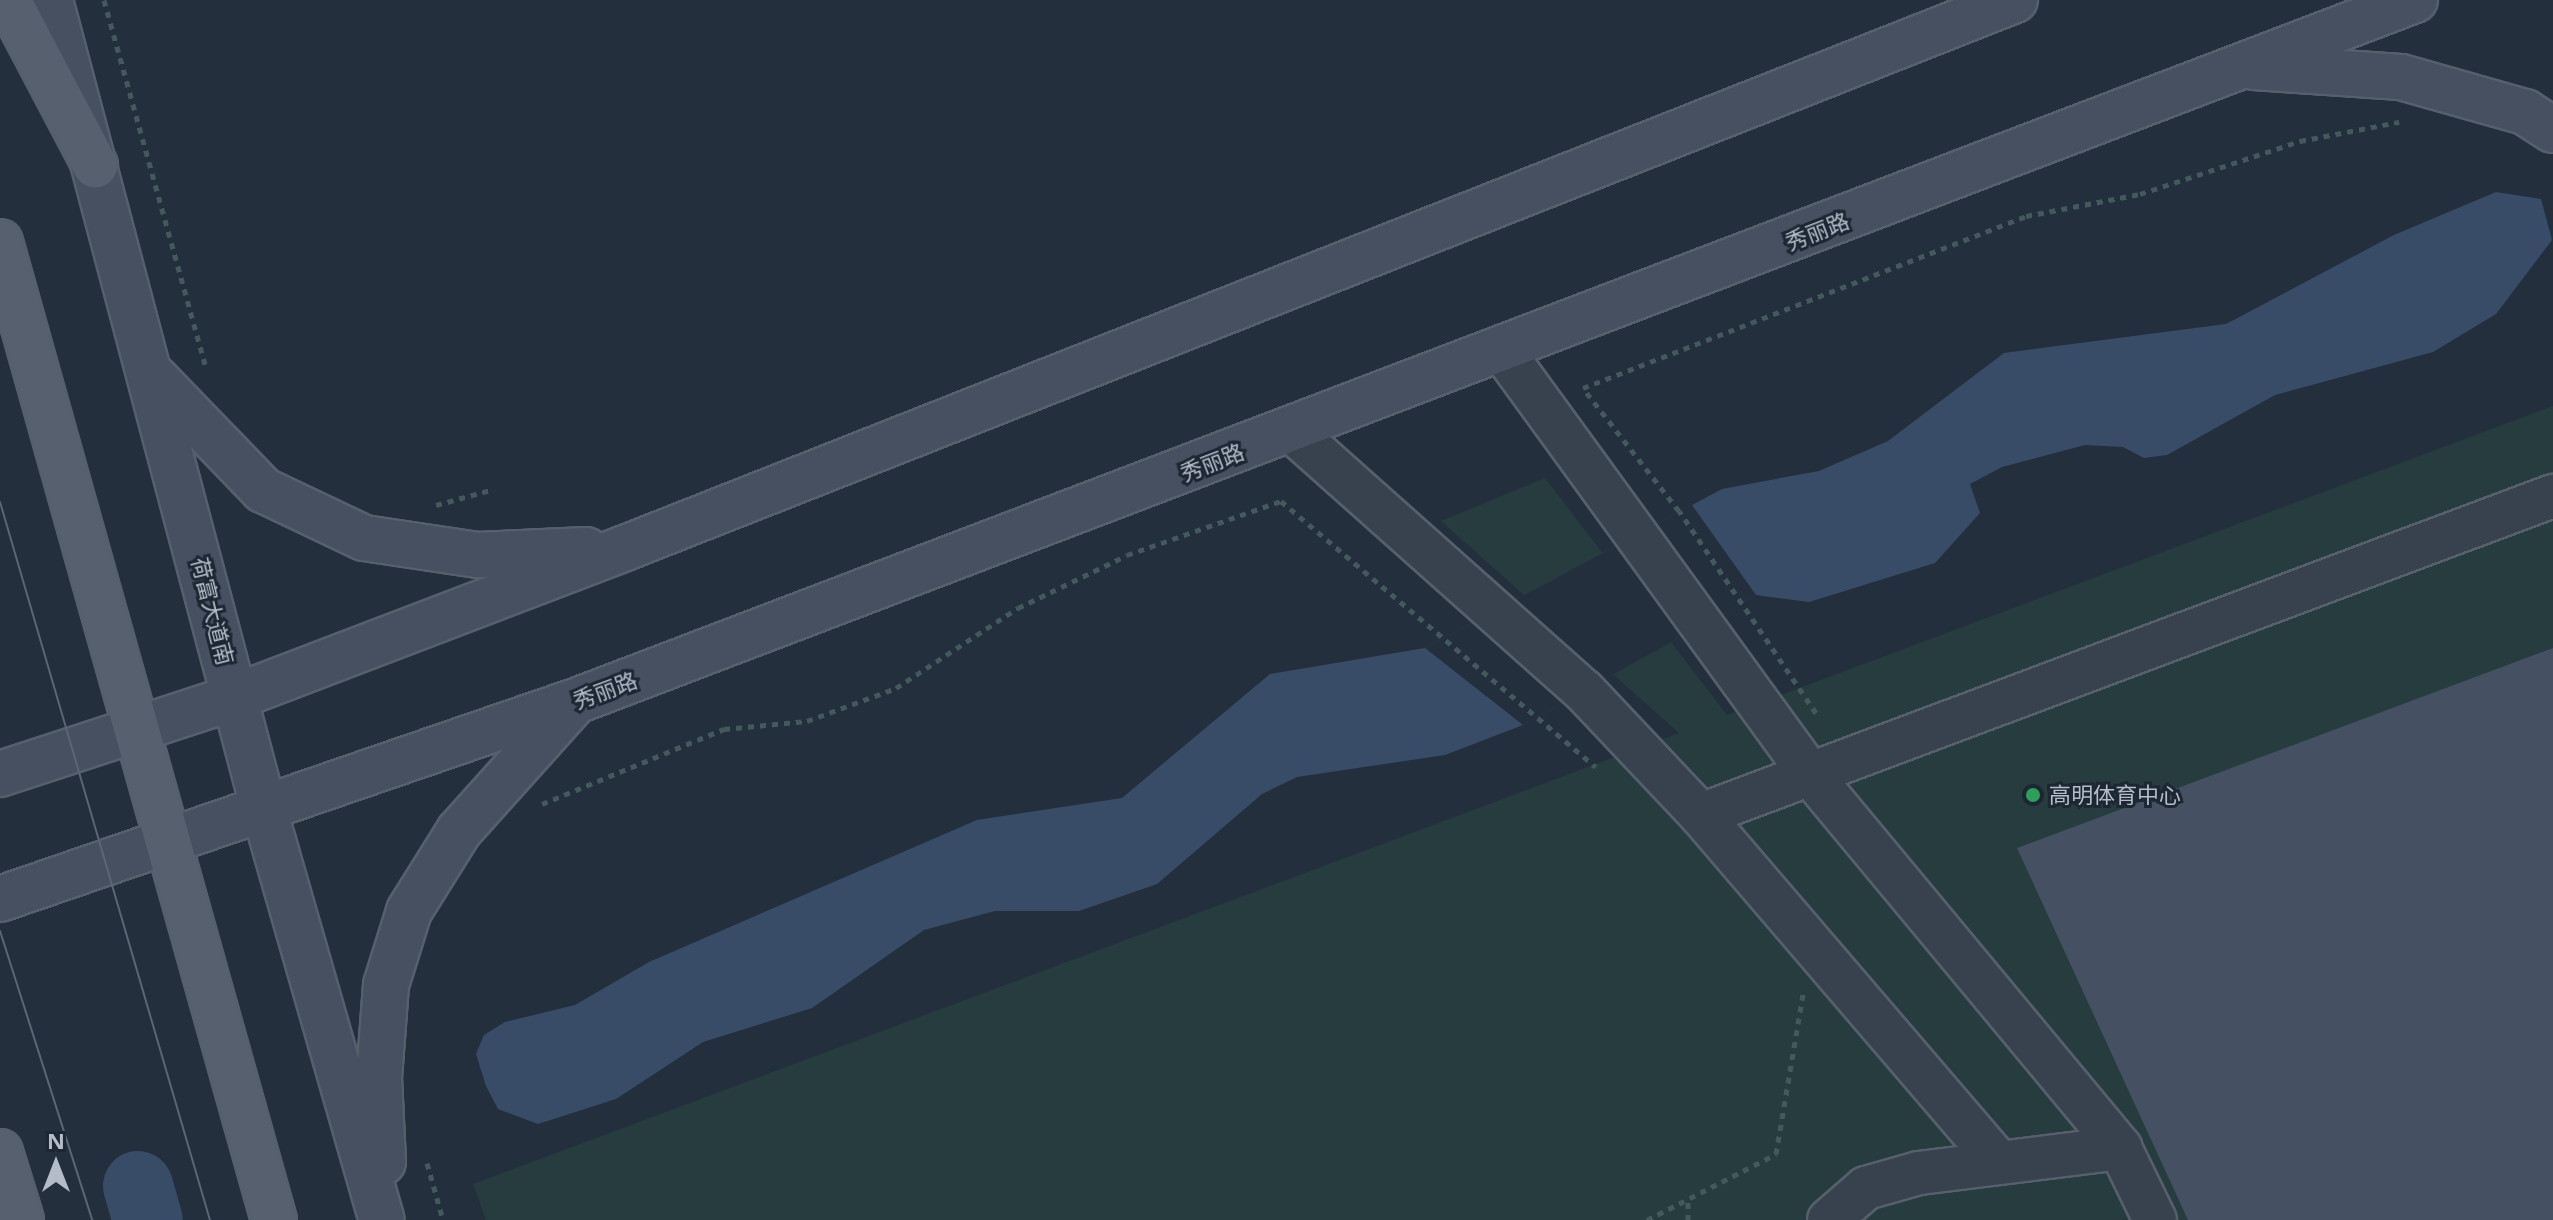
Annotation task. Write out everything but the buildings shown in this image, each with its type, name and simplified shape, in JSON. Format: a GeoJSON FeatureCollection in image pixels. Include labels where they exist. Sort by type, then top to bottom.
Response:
{"type":"FeatureCollection","features":[{"type":"Feature","properties":{"kind":"main road"},"geometry":{"type":"LineString","coordinates":[[8,0],[95,165]]}},
{"type":"Feature","properties":{"kind":"main road"},"geometry":{"type":"LineString","coordinates":[[0,242],[274,1220]]}},
{"type":"Feature","properties":{"kind":"main road"},"geometry":{"type":"LineString","coordinates":[[0,1152],[21,1220]]}},
{"type":"Feature","properties":{"kind":"street","name":"荷富大道南"},"geometry":{"type":"LineString","coordinates":[[50,0],[152,374],[265,813],[384,1220]]}},
{"type":"Feature","properties":{"kind":"street"},"geometry":{"type":"LineString","coordinates":[[0,774],[235,697],[625,548],[2015,0]]}},
{"type":"Feature","properties":{"kind":"street","name":"秀丽路"},"geometry":{"type":"LineString","coordinates":[[0,899],[265,813],[576,701],[1504,353],[2415,0]]}},
{"type":"Feature","properties":{"kind":"street"},"geometry":{"type":"LineString","coordinates":[[2239,66],[2401,77],[2525,112],[2553,130]]}},
{"type":"Feature","properties":{"kind":"street"},"geometry":{"type":"LineString","coordinates":[[1504,353],[1631,536],[1810,774],[2120,1148],[2155,1220]]}},
{"type":"Feature","properties":{"kind":"street"},"geometry":{"type":"LineString","coordinates":[[152,374],[263,490],[364,538],[478,555],[625,548]]}},
{"type":"Feature","properties":{"kind":"street"},"geometry":{"type":"LineString","coordinates":[[1293,432],[1584,691],[1701,815],[1810,950],[1999,1163]]}},
{"type":"Feature","properties":{"kind":"street"},"geometry":{"type":"LineString","coordinates":[[1701,815],[2553,496]]}},
{"type":"Feature","properties":{"kind":"street"},"geometry":{"type":"LineString","coordinates":[[384,1220],[379,1078],[386,985],[409,911],[459,831],[576,701]]}},
{"type":"Feature","properties":{"kind":"street"},"geometry":{"type":"LineString","coordinates":[[1829,1220],[1866,1188],[1999,1163],[2120,1148]]}},
{"type":"Feature","properties":{"kind":"path"},"geometry":{"type":"LineString","coordinates":[[104,0],[210,377]]}},
{"type":"Feature","properties":{"kind":"path"},"geometry":{"type":"LineString","coordinates":[[1810,774],[1816,707],[1583,388],[2026,216],[2140,194],[2300,141],[2405,122]]}},
{"type":"Feature","properties":{"kind":"path"},"geometry":{"type":"LineString","coordinates":[[425,505],[494,489]]}},
{"type":"Feature","properties":{"kind":"path"},"geometry":{"type":"LineString","coordinates":[[537,806],[724,729],[807,721],[896,688],[1032,601],[1127,555],[1281,501],[1538,716]]}},
{"type":"Feature","properties":{"kind":"path"},"geometry":{"type":"LineString","coordinates":[[1647,1220],[1776,1154],[1810,950]]}},
{"type":"Feature","properties":{"kind":"path"},"geometry":{"type":"LineString","coordinates":[[423,1150],[443,1220]]}},
{"type":"Feature","properties":{"kind":"path"},"geometry":{"type":"LineString","coordinates":[[1688,1198],[1688,1220]]}},
{"type":"Feature","properties":{"kind":"green space","name":"高明体育中心"},"geometry":{"type":"Polygon","coordinates":[[[2553,406],[2553,1220],[486,1220],[473,1184],[1679,733],[1441,521],[1545,478],[1727,715],[2553,406]]]}},
{"type":"Feature","properties":{"kind":"water"},"geometry":{"type":"Polygon","coordinates":[[[2496,192],[2541,199],[2552,240],[2496,314],[2433,352],[2275,395],[2167,455],[2144,458],[2123,447],[2085,445],[2002,467],[1970,484],[1980,513],[1935,563],[1809,602],[1756,595],[1523,725],[1445,755],[1297,777],[1262,794],[1157,884],[1079,911],[995,911],[924,930],[812,1008],[703,1042],[616,1099],[538,1124],[498,1109],[486,1086],[476,1054],[484,1035],[505,1022],[575,1005],[649,962],[977,820],[1122,798],[1270,674],[1425,648],[1722,489],[1819,471],[1888,441],[2004,353],[2226,324],[2394,235],[2496,192]]]}},
{"type":"Feature","properties":{"kind":"pier"},"geometry":{"type":"Polygon","coordinates":[[[1692,505],[1756,595],[1523,725],[1425,648],[1692,505]]]}},
{"type":"Feature","properties":{"kind":"waterway"},"geometry":{"type":"LineString","coordinates":[[138,1186],[148,1220]]}},
{"type":"Feature","properties":{"kind":"tram line"},"geometry":{"type":"LineString","coordinates":[[0,502],[210,1220]]}},
{"type":"Feature","properties":{"kind":"tram line"},"geometry":{"type":"LineString","coordinates":[[0,931],[92,1220]]}},
{"type":"Feature","properties":{"kind":"place","name":"高明体育中心"},"geometry":{"type":"Point","coordinates":[2033,795]}}]}
